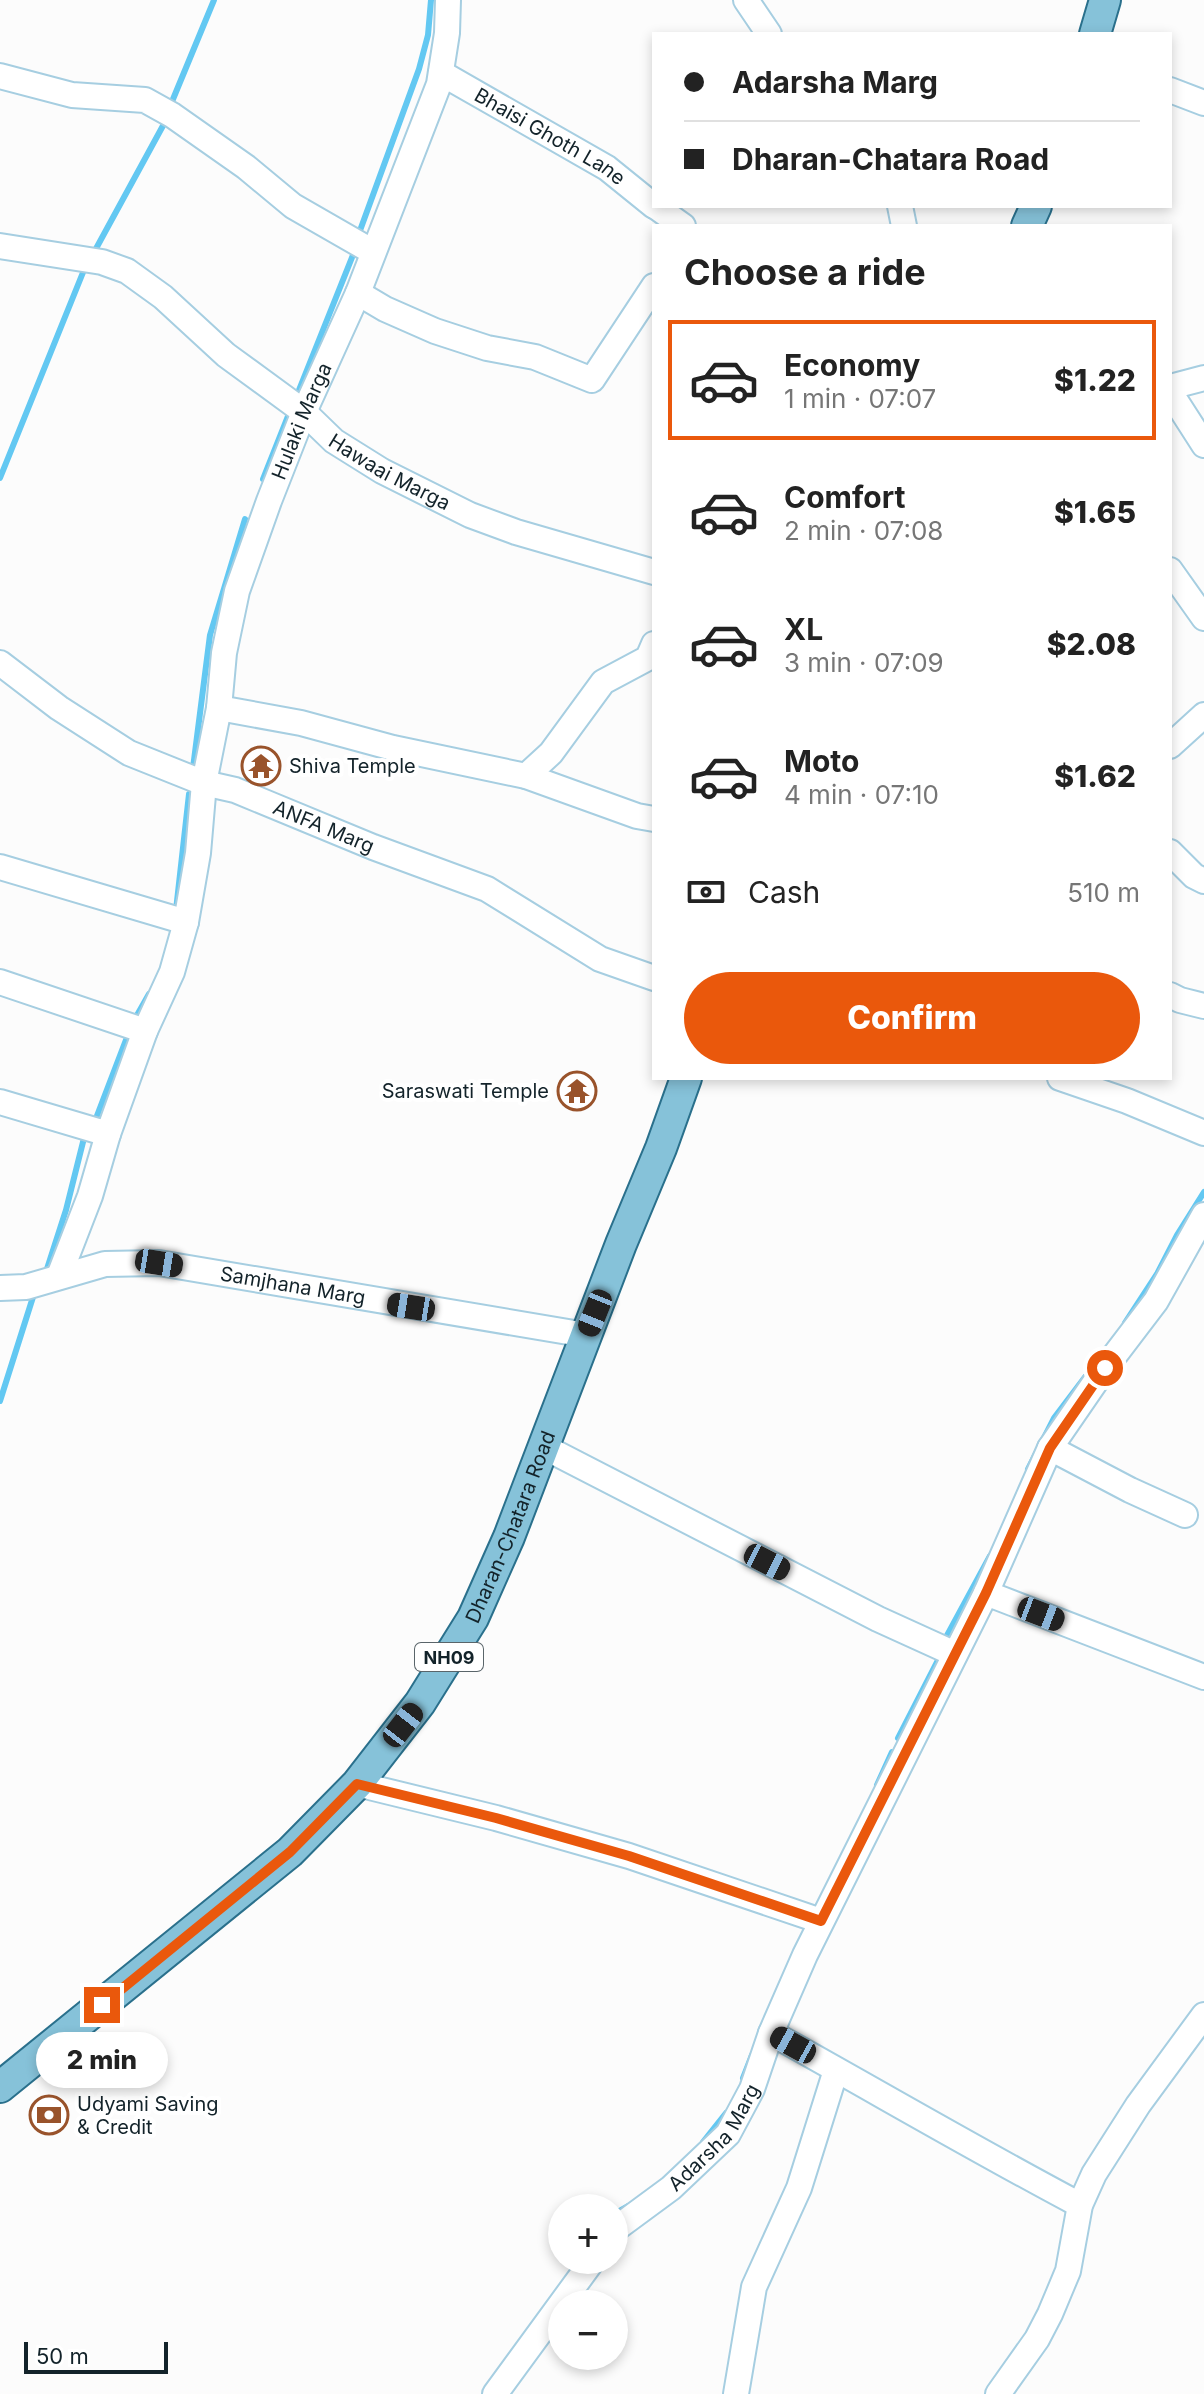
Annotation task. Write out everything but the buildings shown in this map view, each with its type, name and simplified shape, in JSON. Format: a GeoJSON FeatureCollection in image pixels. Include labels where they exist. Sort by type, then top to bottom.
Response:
{"type":"FeatureCollection","features":[{"type":"Feature","properties":{"kind":"main road"},"geometry":{"type":"LineString","coordinates":[[1096,32],[1105,0]]}},
{"type":"Feature","properties":{"kind":"main road","name":"Dharan-Chatara Road"},"geometry":{"type":"LineString","coordinates":[[0,2087],[290,1852],[357,1784],[420,1703],[473,1618],[509,1537],[685,1080]]}},
{"type":"Feature","properties":{"kind":"street","name":"Hulaki Marga"},"geometry":{"type":"LineString","coordinates":[[59,1276],[90,1196],[108,1134],[145,1031],[172,972],[186,922],[198,853],[204,783],[219,708],[224,653],[237,591],[304,412],[358,293],[439,84],[448,0]]}},
{"type":"Feature","properties":{"kind":"street"},"geometry":{"type":"LineString","coordinates":[[746,0],[768,32]]}},
{"type":"Feature","properties":{"kind":"street","name":"Bhaisi Ghoth Lane"},"geometry":{"type":"LineString","coordinates":[[441,73],[607,168],[652,204]]}},
{"type":"Feature","properties":{"kind":"street"},"geometry":{"type":"LineString","coordinates":[[0,76],[72,95],[145,100],[172,115],[246,167],[293,206],[373,252]]}},
{"type":"Feature","properties":{"kind":"street"},"geometry":{"type":"LineString","coordinates":[[1172,91],[1204,103]]}},
{"type":"Feature","properties":{"kind":"street","name":"Bhaisi Ghoth Lane"},"geometry":{"type":"LineString","coordinates":[[657,208],[680,224]]}},
{"type":"Feature","properties":{"kind":"street","name":"Hawaai Marga"},"geometry":{"type":"LineString","coordinates":[[0,246],[91,260],[127,271],[163,297],[226,355],[304,412],[334,441],[382,471],[470,515],[516,532],[652,571]]}},
{"type":"Feature","properties":{"kind":"street"},"geometry":{"type":"LineString","coordinates":[[358,293],[435,331],[487,348],[535,357],[592,380],[652,289]]}},
{"type":"Feature","properties":{"kind":"street"},"geometry":{"type":"LineString","coordinates":[[1172,389],[1204,378]]}},
{"type":"Feature","properties":{"kind":"street"},"geometry":{"type":"LineString","coordinates":[[1172,393],[1204,445]]}},
{"type":"Feature","properties":{"kind":"street"},"geometry":{"type":"LineString","coordinates":[[1172,573],[1204,618]]}},
{"type":"Feature","properties":{"kind":"street"},"geometry":{"type":"LineString","coordinates":[[526,776],[551,753],[603,682],[648,658],[652,649]]}},
{"type":"Feature","properties":{"kind":"street","name":"ANFA Marg"},"geometry":{"type":"LineString","coordinates":[[0,663],[59,708],[129,753],[204,783],[235,790],[373,847],[487,889],[600,959],[652,977]]}},
{"type":"Feature","properties":{"kind":"street"},"geometry":{"type":"LineString","coordinates":[[219,708],[301,723],[393,748],[526,776],[652,819]]}},
{"type":"Feature","properties":{"kind":"street"},"geometry":{"type":"LineString","coordinates":[[1172,744],[1204,715]]}},
{"type":"Feature","properties":{"kind":"street"},"geometry":{"type":"LineString","coordinates":[[1172,854],[1194,876],[1204,881]]}},
{"type":"Feature","properties":{"kind":"street"},"geometry":{"type":"LineString","coordinates":[[0,867],[186,922]]}},
{"type":"Feature","properties":{"kind":"street"},"geometry":{"type":"LineString","coordinates":[[0,982],[145,1031]]}},
{"type":"Feature","properties":{"kind":"street"},"geometry":{"type":"LineString","coordinates":[[1172,996],[1204,1006]]}},
{"type":"Feature","properties":{"kind":"street"},"geometry":{"type":"LineString","coordinates":[[1066,1080],[1204,1133]]}},
{"type":"Feature","properties":{"kind":"street"},"geometry":{"type":"LineString","coordinates":[[0,1102],[108,1134]]}},
{"type":"Feature","properties":{"kind":"street","name":"Adarsha Marg"},"geometry":{"type":"LineString","coordinates":[[628,2220],[671,2188],[728,2134],[752,2089],[771,2033],[821,1921],[986,1593],[1050,1448],[1156,1301],[1204,1215]]}},
{"type":"Feature","properties":{"kind":"street","name":"Samjhana Marg"},"geometry":{"type":"LineString","coordinates":[[0,1288],[26,1287],[105,1264],[159,1263],[586,1335]]}},
{"type":"Feature","properties":{"kind":"street"},"geometry":{"type":"LineString","coordinates":[[544,1447],[878,1619],[955,1654]]}},
{"type":"Feature","properties":{"kind":"street"},"geometry":{"type":"LineString","coordinates":[[1050,1448],[1185,1515]]}},
{"type":"Feature","properties":{"kind":"street"},"geometry":{"type":"LineString","coordinates":[[986,1593],[1204,1677]]}},
{"type":"Feature","properties":{"kind":"street"},"geometry":{"type":"LineString","coordinates":[[357,1784],[496,1818],[629,1856],[821,1921]]}},
{"type":"Feature","properties":{"kind":"street"},"geometry":{"type":"LineString","coordinates":[[998,2394],[1037,2339],[1050,2314],[1068,2271],[1080,2205],[1094,2174],[1117,2135],[1204,2015]]}},
{"type":"Feature","properties":{"kind":"street"},"geometry":{"type":"LineString","coordinates":[[771,2033],[1080,2205]]}},
{"type":"Feature","properties":{"kind":"street"},"geometry":{"type":"LineString","coordinates":[[736,2394],[754,2287],[799,2188],[836,2070]]}},
{"type":"Feature","properties":{"kind":"street"},"geometry":{"type":"LineString","coordinates":[[495,2394],[583,2274]]}},
{"type":"Feature","properties":{"kind":"waterway"},"geometry":{"type":"LineString","coordinates":[[171,104],[214,0]]}},
{"type":"Feature","properties":{"kind":"waterway"},"geometry":{"type":"LineString","coordinates":[[358,236],[419,69],[428,35],[431,0]]}},
{"type":"Feature","properties":{"kind":"waterway"},"geometry":{"type":"LineString","coordinates":[[92,256],[165,122]]}},
{"type":"Feature","properties":{"kind":"waterway"},"geometry":{"type":"LineString","coordinates":[[297,395],[353,255]]}},
{"type":"Feature","properties":{"kind":"waterway"},"geometry":{"type":"LineString","coordinates":[[0,478],[86,265]]}},
{"type":"Feature","properties":{"kind":"waterway"},"geometry":{"type":"LineString","coordinates":[[263,479],[290,411]]}},
{"type":"Feature","properties":{"kind":"waterway"},"geometry":{"type":"LineString","coordinates":[[193,768],[210,635],[245,519]]}},
{"type":"Feature","properties":{"kind":"waterway"},"geometry":{"type":"LineString","coordinates":[[176,910],[189,794]]}},
{"type":"Feature","properties":{"kind":"waterway"},"geometry":{"type":"LineString","coordinates":[[136,1017],[149,994]]}},
{"type":"Feature","properties":{"kind":"waterway"},"geometry":{"type":"LineString","coordinates":[[95,1121],[129,1032]]}},
{"type":"Feature","properties":{"kind":"waterway"},"geometry":{"type":"LineString","coordinates":[[46,1272],[84,1138]]}},
{"type":"Feature","properties":{"kind":"waterway"},"geometry":{"type":"LineString","coordinates":[[1125,1323],[1204,1192]]}},
{"type":"Feature","properties":{"kind":"waterway"},"geometry":{"type":"LineString","coordinates":[[0,1401],[33,1297]]}},
{"type":"Feature","properties":{"kind":"waterway"},"geometry":{"type":"LineString","coordinates":[[1028,1469],[1054,1418],[1085,1377]]}},
{"type":"Feature","properties":{"kind":"waterway"},"geometry":{"type":"LineString","coordinates":[[944,1641],[990,1556]]}},
{"type":"Feature","properties":{"kind":"waterway"},"geometry":{"type":"LineString","coordinates":[[898,1738],[939,1658]]}},
{"type":"Feature","properties":{"kind":"waterway"},"geometry":{"type":"LineString","coordinates":[[877,1785],[892,1752]]}},
{"type":"Feature","properties":{"kind":"waterway"},"geometry":{"type":"LineString","coordinates":[[743,2078],[752,2055]]}},
{"type":"Feature","properties":{"kind":"waterway"},"geometry":{"type":"LineString","coordinates":[[703,2142],[726,2113]]}},
{"type":"Feature","properties":{"kind":"place","name":"Shiva Temple"},"geometry":{"type":"Point","coordinates":[261,766]}},
{"type":"Feature","properties":{"kind":"place","name":"Saraswati Temple"},"geometry":{"type":"Point","coordinates":[577,1091]}},
{"type":"Feature","properties":{"kind":"place","name":"Udyami Saving & Credit"},"geometry":{"type":"Point","coordinates":[49,2115]}},
{"type":"Feature","properties":{"kind":"route"},"geometry":{"type":"LineString","coordinates":[[102,2005],[290,1852],[357,1784],[496,1818],[629,1856],[821,1921],[986,1593],[1050,1448],[1105,1368]]}}]}
